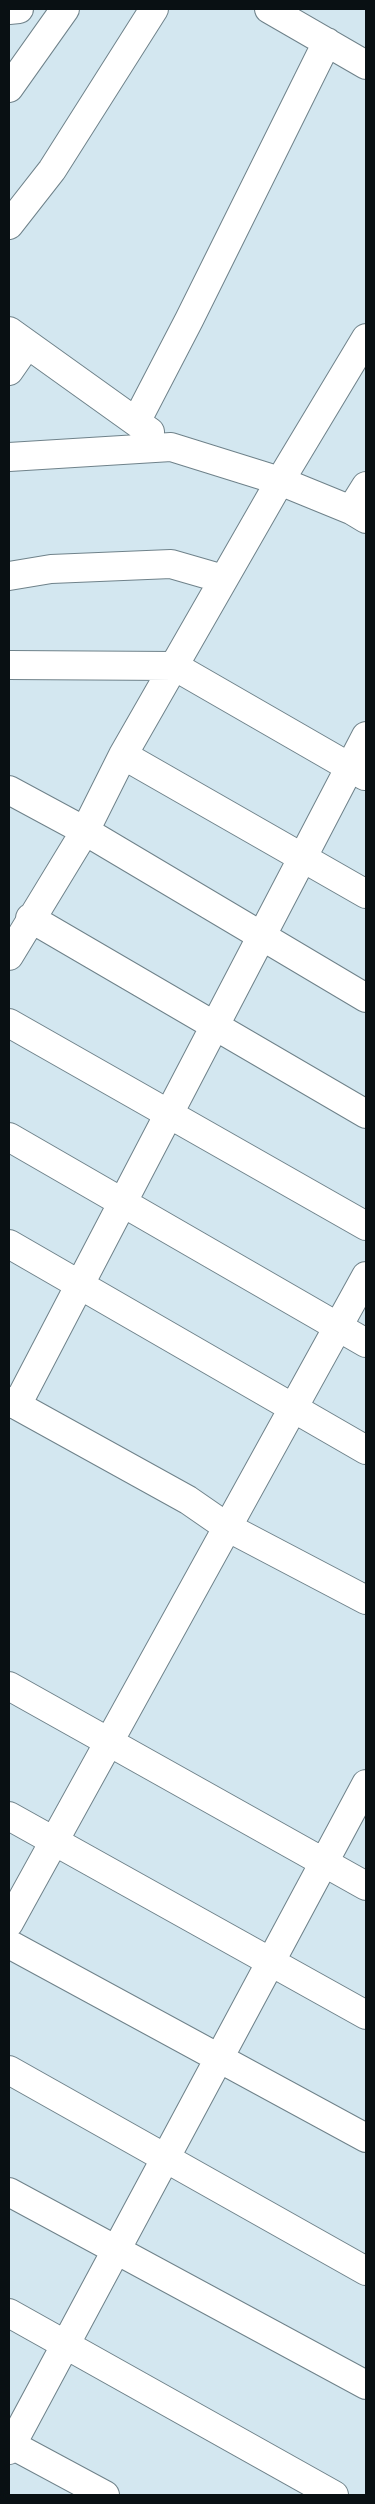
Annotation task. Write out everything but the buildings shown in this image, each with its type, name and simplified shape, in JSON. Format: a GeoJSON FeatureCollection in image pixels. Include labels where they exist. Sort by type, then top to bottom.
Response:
{"type":"FeatureCollection","features":[{"type":"Feature","properties":{"kind":"street"},"geometry":{"type":"LineString","coordinates":[[9,10],[19,9]]}},
{"type":"Feature","properties":{"kind":"street"},"geometry":{"type":"LineString","coordinates":[[9,88],[65,9]]}},
{"type":"Feature","properties":{"kind":"street"},"geometry":{"type":"LineString","coordinates":[[9,225],[52,170],[154,9]]}},
{"type":"Feature","properties":{"kind":"street"},"geometry":{"type":"LineString","coordinates":[[270,9],[366,66]]}},
{"type":"Feature","properties":{"kind":"street"},"geometry":{"type":"LineString","coordinates":[[136,422],[194,311],[327,42]]}},
{"type":"Feature","properties":{"kind":"street"},"geometry":{"type":"LineString","coordinates":[[9,371],[18,338],[171,447],[280,481],[359,514],[366,486]]}},
{"type":"Feature","properties":{"kind":"street"},"geometry":{"type":"LineString","coordinates":[[9,956],[30,918],[85,831],[123,755],[223,579],[366,338]]}},
{"type":"Feature","properties":{"kind":"street"},"geometry":{"type":"LineString","coordinates":[[9,457],[171,447]]}},
{"type":"Feature","properties":{"kind":"street"},"geometry":{"type":"LineString","coordinates":[[9,576],[51,569],[171,564],[223,579]]}},
{"type":"Feature","properties":{"kind":"street"},"geometry":{"type":"LineString","coordinates":[[9,665],[174,666],[358,772]]}},
{"type":"Feature","properties":{"kind":"street"},"geometry":{"type":"LineString","coordinates":[[366,736],[358,772],[303,858],[80,1285],[13,1403],[188,1500],[227,1527],[366,1600]]}},
{"type":"Feature","properties":{"kind":"street"},"geometry":{"type":"LineString","coordinates":[[123,755],[366,894]]}},
{"type":"Feature","properties":{"kind":"street"},"geometry":{"type":"LineString","coordinates":[[9,790],[85,831],[366,998]]}},
{"type":"Feature","properties":{"kind":"street"},"geometry":{"type":"LineString","coordinates":[[30,918],[366,1114]]}},
{"type":"Feature","properties":{"kind":"street"},"geometry":{"type":"LineString","coordinates":[[9,1023],[366,1226]]}},
{"type":"Feature","properties":{"kind":"street"},"geometry":{"type":"LineString","coordinates":[[9,1137],[366,1343]]}},
{"type":"Feature","properties":{"kind":"street"},"geometry":{"type":"LineString","coordinates":[[9,1244],[366,1450]]}},
{"type":"Feature","properties":{"kind":"street"},"geometry":{"type":"LineString","coordinates":[[9,1924],[53,1841],[366,1276]]}},
{"type":"Feature","properties":{"kind":"street"},"geometry":{"type":"LineString","coordinates":[[9,1686],[366,1886]]}},
{"type":"Feature","properties":{"kind":"street"},"geometry":{"type":"LineString","coordinates":[[105,2495],[10,2448],[366,1784]]}},
{"type":"Feature","properties":{"kind":"street"},"geometry":{"type":"LineString","coordinates":[[9,1816],[366,2015]]}},
{"type":"Feature","properties":{"kind":"street"},"geometry":{"type":"LineString","coordinates":[[9,1944],[366,2138]]}},
{"type":"Feature","properties":{"kind":"street"},"geometry":{"type":"LineString","coordinates":[[9,2070],[366,2271]]}},
{"type":"Feature","properties":{"kind":"street"},"geometry":{"type":"LineString","coordinates":[[9,2192],[366,2386]]}},
{"type":"Feature","properties":{"kind":"street"},"geometry":{"type":"LineString","coordinates":[[9,2313],[334,2495]]}}]}
